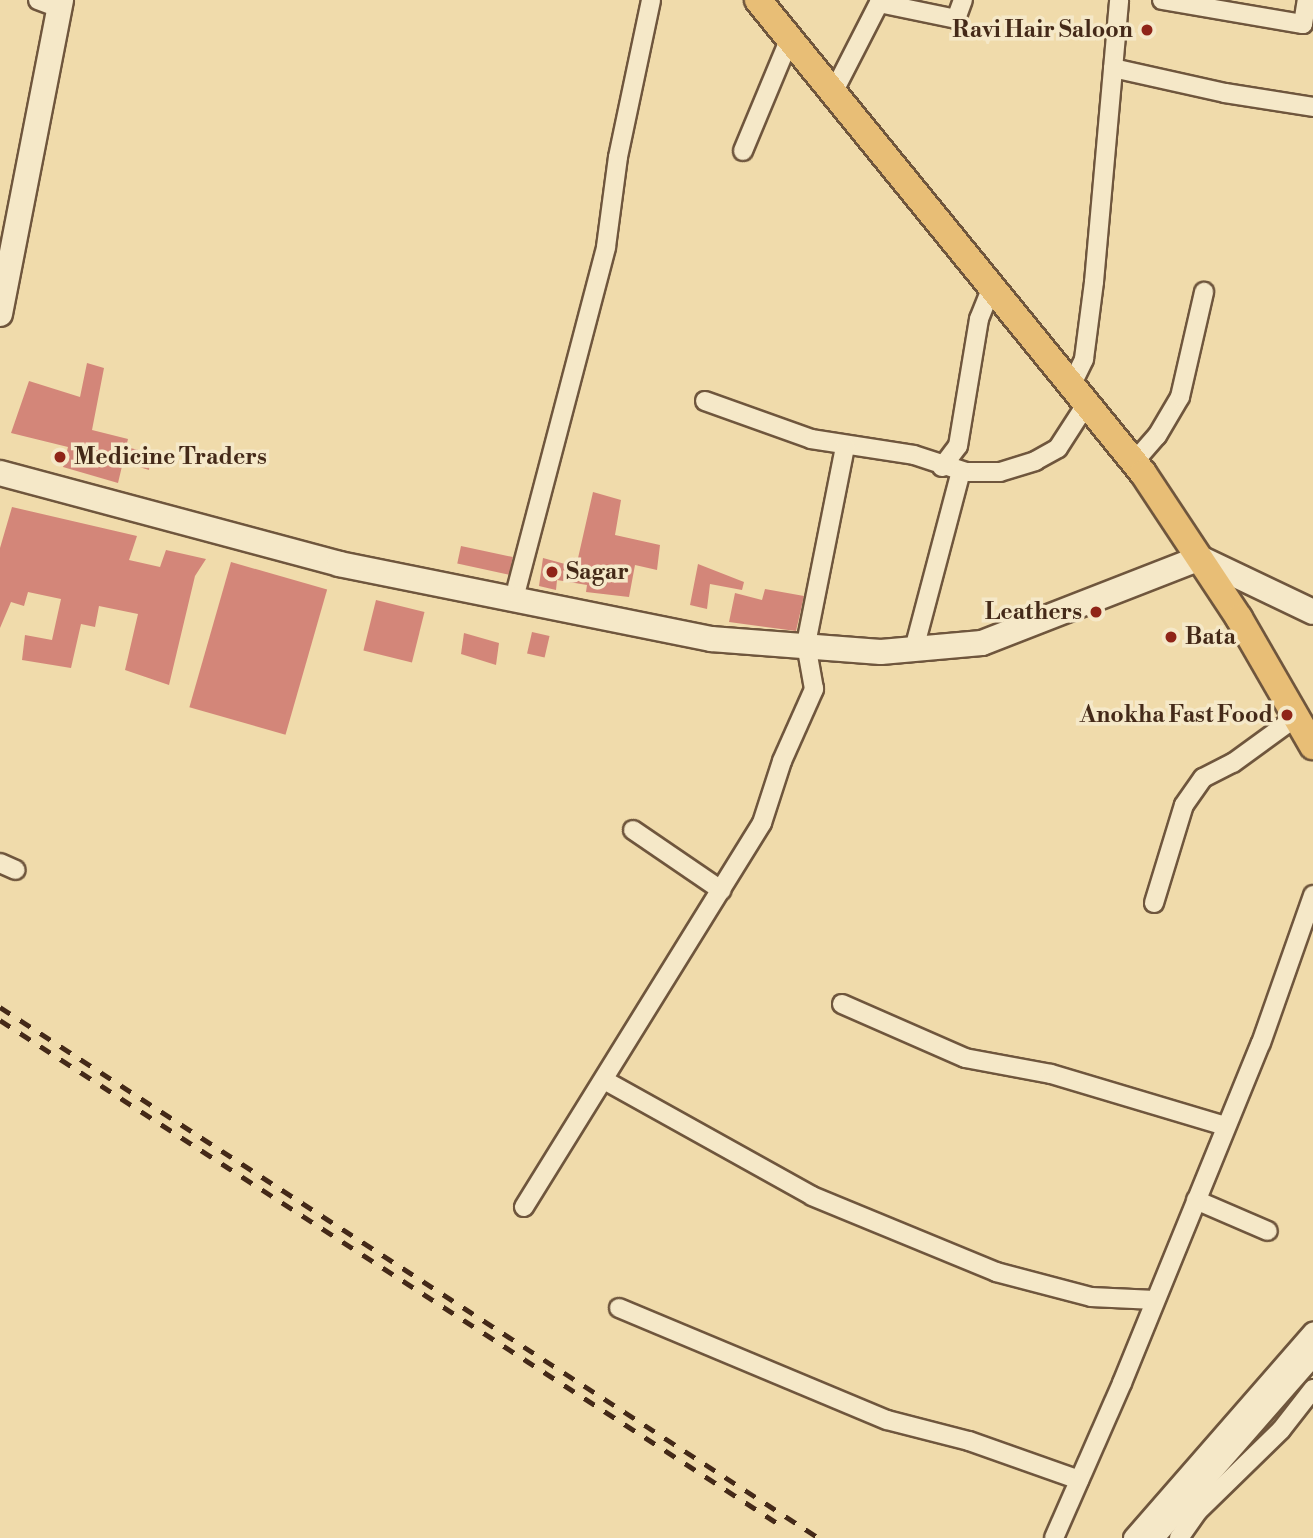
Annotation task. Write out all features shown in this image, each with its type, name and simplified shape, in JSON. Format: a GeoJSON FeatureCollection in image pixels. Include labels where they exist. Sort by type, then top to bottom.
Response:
{"type":"FeatureCollection","features":[{"type":"Feature","properties":{"kind":"main road"},"geometry":{"type":"LineString","coordinates":[[0,314],[53,3]]}},
{"type":"Feature","properties":{"kind":"main road"},"geometry":{"type":"LineString","coordinates":[[764,3],[1134,462],[1200,558],[1313,746]]}},
{"type":"Feature","properties":{"kind":"main road"},"geometry":{"type":"LineString","coordinates":[[0,463],[347,555],[517,587],[614,609],[627,623]]}},
{"type":"Feature","properties":{"kind":"main road"},"geometry":{"type":"LineString","coordinates":[[0,473],[339,564],[711,639],[806,644],[881,652],[982,643],[1200,558],[1313,611]]}},
{"type":"Feature","properties":{"kind":"main road"},"geometry":{"type":"LineString","coordinates":[[0,484],[341,578],[608,631],[627,623]]}},
{"type":"Feature","properties":{"kind":"main road"},"geometry":{"type":"LineString","coordinates":[[1151,1538],[1313,1353]]}},
{"type":"Feature","properties":{"kind":"street"},"geometry":{"type":"LineString","coordinates":[[517,587],[606,247],[618,157],[651,0]]}},
{"type":"Feature","properties":{"kind":"street"},"geometry":{"type":"LineString","coordinates":[[834,91],[879,3],[956,19],[963,0]]}},
{"type":"Feature","properties":{"kind":"street"},"geometry":{"type":"LineString","coordinates":[[705,401],[845,447],[914,455],[942,467],[961,471],[1000,472],[1035,461],[1058,448],[1080,394],[1094,282],[1119,0]]}},
{"type":"Feature","properties":{"kind":"street"},"geometry":{"type":"LineString","coordinates":[[1162,0],[1303,24],[1307,0]]}},
{"type":"Feature","properties":{"kind":"street"},"geometry":{"type":"LineString","coordinates":[[743,151],[790,38]]}},
{"type":"Feature","properties":{"kind":"street"},"geometry":{"type":"LineString","coordinates":[[1114,68],[1225,93],[1313,107]]}},
{"type":"Feature","properties":{"kind":"street"},"geometry":{"type":"LineString","coordinates":[[942,467],[958,446],[979,319],[993,285]]}},
{"type":"Feature","properties":{"kind":"street"},"geometry":{"type":"LineString","coordinates":[[1134,462],[1157,436],[1180,397],[1204,292]]}},
{"type":"Feature","properties":{"kind":"street"},"geometry":{"type":"LineString","coordinates":[[524,1207],[604,1080],[688,936],[721,890],[762,823],[782,761],[814,689],[806,644],[845,447]]}},
{"type":"Feature","properties":{"kind":"street"},"geometry":{"type":"LineString","coordinates":[[914,649],[961,471]]}},
{"type":"Feature","properties":{"kind":"street"},"geometry":{"type":"LineString","coordinates":[[1154,903],[1184,805],[1203,778],[1233,763],[1296,717]]}},
{"type":"Feature","properties":{"kind":"street"},"geometry":{"type":"LineString","coordinates":[[634,830],[721,890]]}},
{"type":"Feature","properties":{"kind":"street"},"geometry":{"type":"LineString","coordinates":[[1054,1538],[1261,1042],[1313,895]]}},
{"type":"Feature","properties":{"kind":"street"},"geometry":{"type":"LineString","coordinates":[[842,1004],[965,1058],[1051,1074],[1225,1126]]}},
{"type":"Feature","properties":{"kind":"street"},"geometry":{"type":"LineString","coordinates":[[604,1080],[812,1196],[996,1272],[1091,1297],[1155,1300]]}},
{"type":"Feature","properties":{"kind":"street"},"geometry":{"type":"LineString","coordinates":[[1196,1200],[1268,1231]]}},
{"type":"Feature","properties":{"kind":"street"},"geometry":{"type":"LineString","coordinates":[[619,1308],[887,1420],[970,1441],[1079,1480]]}},
{"type":"Feature","properties":{"kind":"street"},"geometry":{"type":"LineString","coordinates":[[1133,1538],[1313,1332]]}},
{"type":"Feature","properties":{"kind":"street"},"geometry":{"type":"LineString","coordinates":[[1179,1538],[1198,1511],[1281,1430],[1313,1389]]}},
{"type":"Feature","properties":{"kind":"building"},"geometry":{"type":"Polygon","coordinates":[[[87,363],[104,368],[92,430],[128,439],[126,447],[151,453],[149,470],[123,462],[118,483],[63,467],[68,447],[11,433],[29,381],[80,397],[87,363]]]}},
{"type":"Feature","properties":{"kind":"building"},"geometry":{"type":"Polygon","coordinates":[[[593,492],[621,500],[615,535],[660,545],[657,570],[635,565],[629,597],[586,592],[587,585],[557,580],[556,590],[539,586],[543,558],[576,567],[593,492]]]}},
{"type":"Feature","properties":{"kind":"building"},"geometry":{"type":"Polygon","coordinates":[[[12,507],[137,536],[129,560],[160,567],[166,550],[206,559],[195,576],[169,685],[125,670],[138,614],[99,606],[95,627],[81,624],[71,668],[22,660],[25,635],[52,640],[61,599],[28,592],[24,606],[11,602],[0,628],[0,548],[12,507]]]}},
{"type":"Feature","properties":{"kind":"building"},"geometry":{"type":"Polygon","coordinates":[[[461,546],[513,557],[509,575],[457,564],[461,546]]]}},
{"type":"Feature","properties":{"kind":"building"},"geometry":{"type":"Polygon","coordinates":[[[231,562],[327,590],[286,735],[189,707],[231,562]]]}},
{"type":"Feature","properties":{"kind":"building"},"geometry":{"type":"Polygon","coordinates":[[[698,564],[744,582],[742,590],[710,584],[707,609],[690,605],[698,564]]]}},
{"type":"Feature","properties":{"kind":"building"},"geometry":{"type":"Polygon","coordinates":[[[765,589],[804,596],[796,631],[729,622],[735,593],[762,600],[765,589]]]}},
{"type":"Feature","properties":{"kind":"building"},"geometry":{"type":"Polygon","coordinates":[[[376,600],[425,612],[412,663],[363,650],[376,600]]]}},
{"type":"Feature","properties":{"kind":"building"},"geometry":{"type":"Polygon","coordinates":[[[532,632],[550,636],[545,657],[527,653],[532,632]]]}},
{"type":"Feature","properties":{"kind":"building"},"geometry":{"type":"Polygon","coordinates":[[[464,633],[499,643],[496,665],[461,654],[464,633]]]}},
{"type":"Feature","properties":{"kind":"railway"},"geometry":{"type":"LineString","coordinates":[[0,1007],[819,1538]]}},
{"type":"Feature","properties":{"kind":"railway"},"geometry":{"type":"LineString","coordinates":[[0,1020],[782,1526]]}},
{"type":"Feature","properties":{"kind":"place","name":"Ravi Hair Saloon"},"geometry":{"type":"Point","coordinates":[1147,30]}},
{"type":"Feature","properties":{"kind":"place","name":"Medicine Traders"},"geometry":{"type":"Point","coordinates":[60,457]}},
{"type":"Feature","properties":{"kind":"place","name":"Sagar"},"geometry":{"type":"Point","coordinates":[552,572]}},
{"type":"Feature","properties":{"kind":"place","name":"Leathers"},"geometry":{"type":"Point","coordinates":[1096,612]}},
{"type":"Feature","properties":{"kind":"place","name":"Bata"},"geometry":{"type":"Point","coordinates":[1171,637]}},
{"type":"Feature","properties":{"kind":"place","name":"Anokha Fast Food"},"geometry":{"type":"Point","coordinates":[1287,715]}}]}
